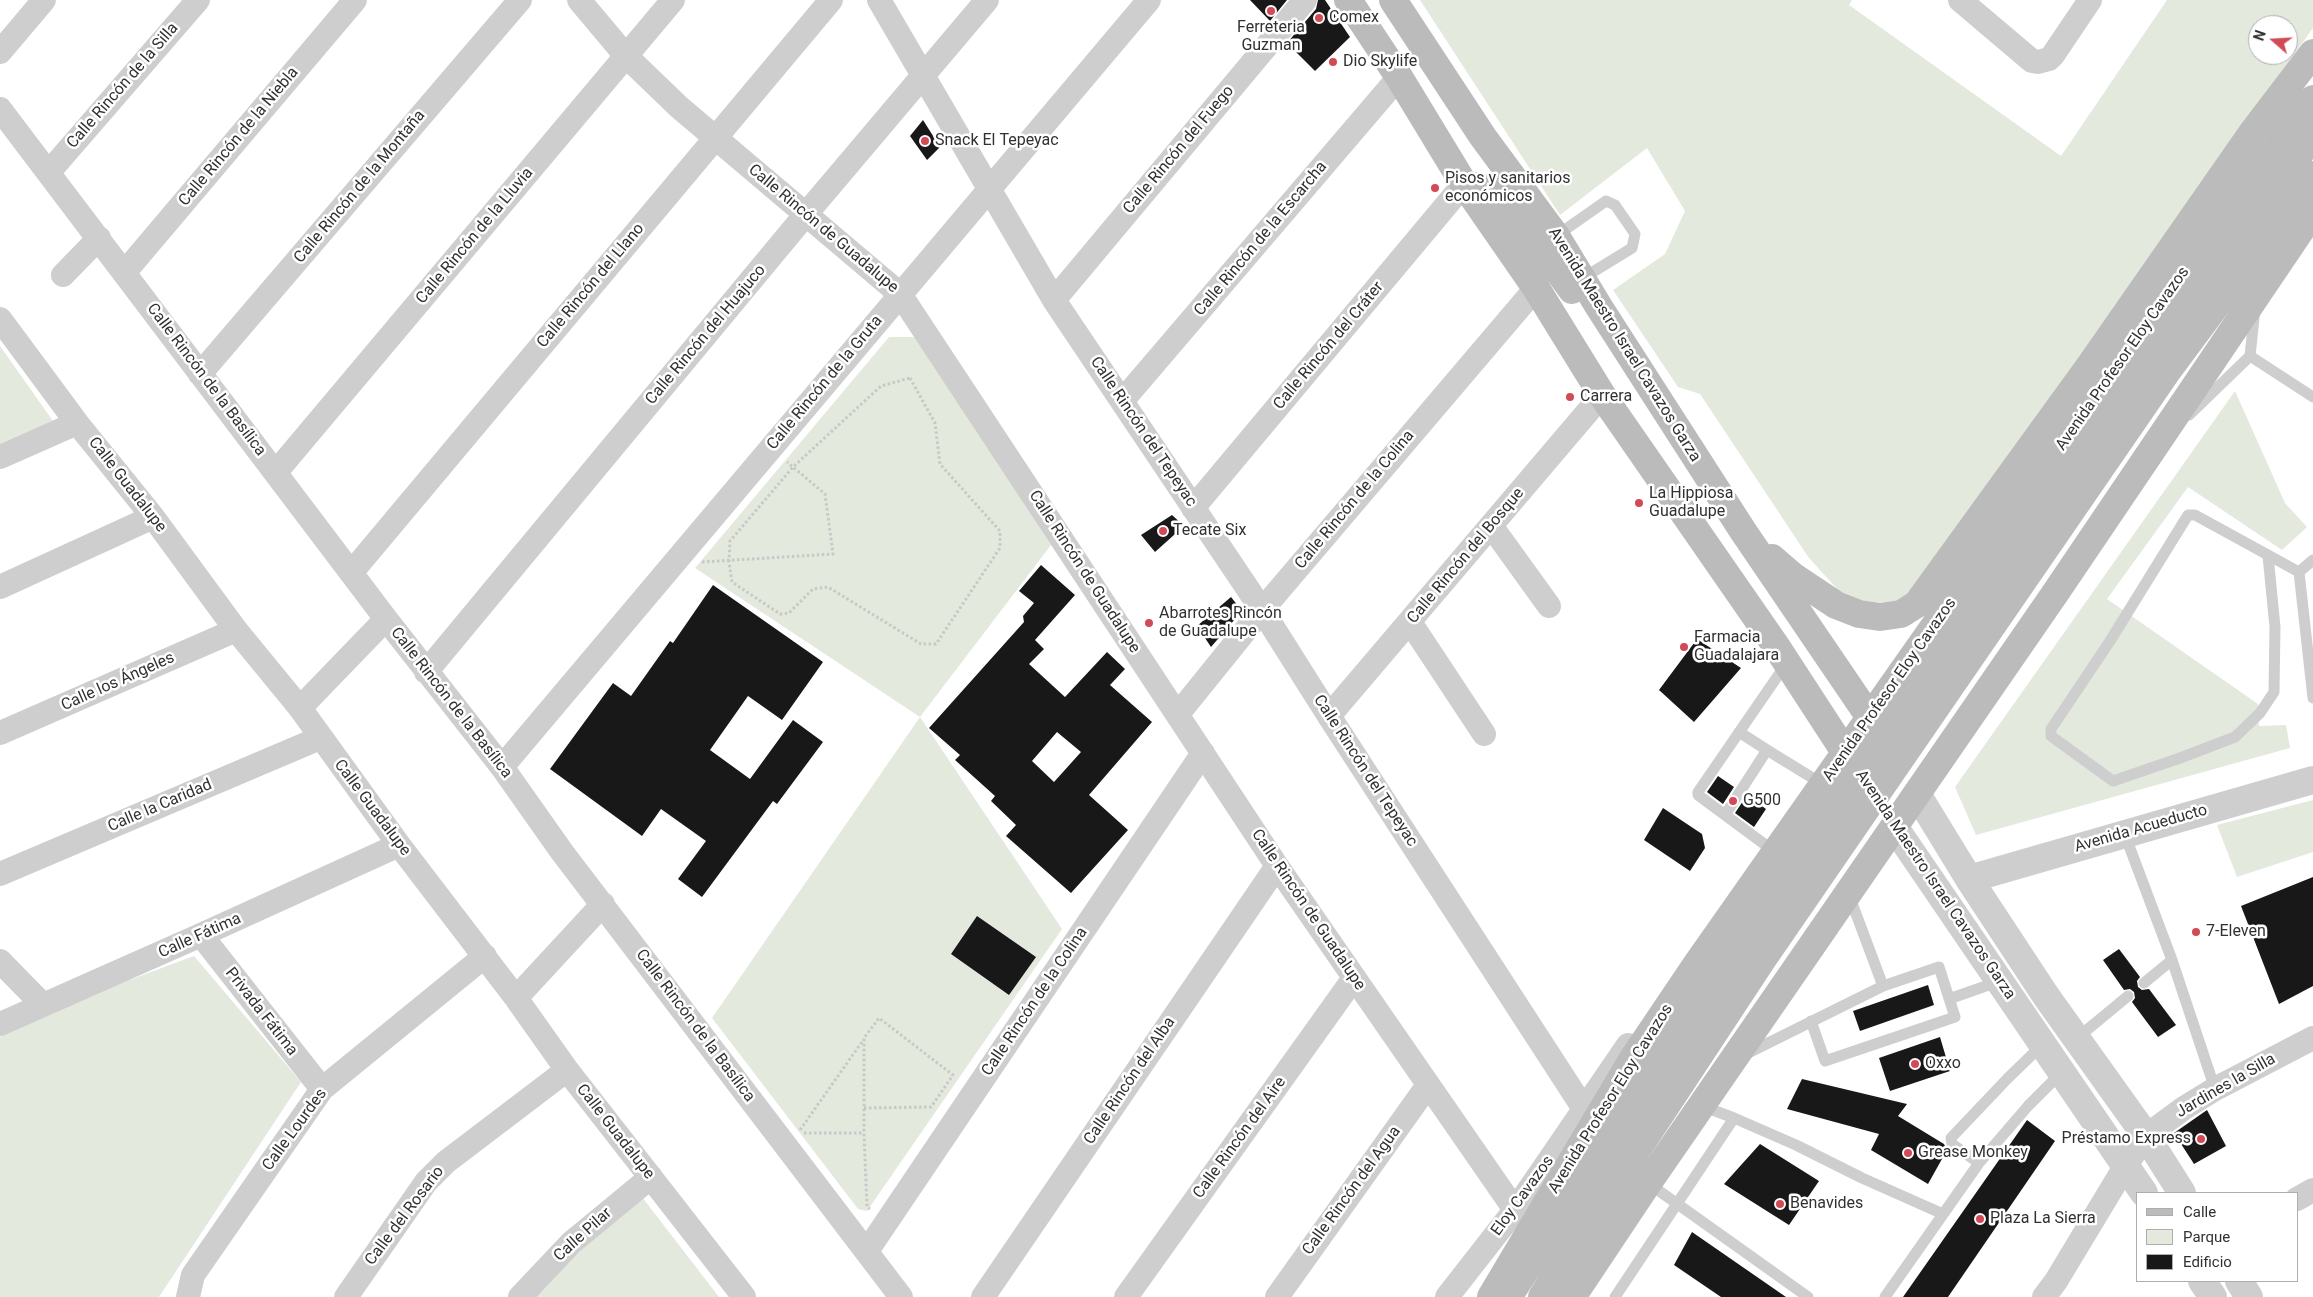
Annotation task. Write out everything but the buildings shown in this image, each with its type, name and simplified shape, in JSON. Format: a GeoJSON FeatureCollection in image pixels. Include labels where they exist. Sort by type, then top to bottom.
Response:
{"type":"FeatureCollection","features":[{"type":"Feature","properties":{"kind":"main road","name":"Avenida Maestro Israel Cavazos Garza"},"geometry":{"type":"LineString","coordinates":[[1348,0],[1399,77],[1464,184],[1536,288],[1602,395],[1787,663],[1895,828]]}},
{"type":"Feature","properties":{"kind":"main road","name":"Avenida Maestro Israel Cavazos Garza"},"geometry":{"type":"LineString","coordinates":[[1393,0],[1483,137],[1556,236],[1584,278],[1599,307],[1743,531],[1870,718],[1917,794]]}},
{"type":"Feature","properties":{"kind":"main road"},"geometry":{"type":"LineString","coordinates":[[1743,531],[1794,577],[1836,606],[1859,614],[1880,617],[1901,614],[1917,604],[2091,364],[2252,133],[2313,53]]}},
{"type":"Feature","properties":{"kind":"main road"},"geometry":{"type":"LineString","coordinates":[[1399,77],[1434,98],[1458,132],[1464,136],[1483,137]]}},
{"type":"Feature","properties":{"kind":"main road","name":"Avenida Profesor Eloy Cavazos"},"geometry":{"type":"LineString","coordinates":[[1491,1297],[1634,1057],[1693,970],[2198,251],[2313,99]]}},
{"type":"Feature","properties":{"kind":"main road","name":"Avenida Profesor Eloy Cavazos"},"geometry":{"type":"LineString","coordinates":[[1508,1297],[1686,1026],[1889,730],[2064,479],[2313,135]]}},
{"type":"Feature","properties":{"kind":"main road"},"geometry":{"type":"LineString","coordinates":[[1542,1297],[1762,960],[2166,373],[2313,175]]}},
{"type":"Feature","properties":{"kind":"main road"},"geometry":{"type":"LineString","coordinates":[[1464,184],[1486,188],[1498,195],[1514,210],[1569,288],[1584,300],[1599,307]]}},
{"type":"Feature","properties":{"kind":"main road"},"geometry":{"type":"LineString","coordinates":[[1578,1295],[1648,1183],[1895,828],[2313,212]]}},
{"type":"Feature","properties":{"kind":"main road"},"geometry":{"type":"LineString","coordinates":[[1999,536],[1996,556],[2003,575],[2012,585],[2017,589],[2036,595],[2056,592]]}},
{"type":"Feature","properties":{"kind":"main road"},"geometry":{"type":"LineString","coordinates":[[1941,617],[1956,609],[1974,608],[1991,614],[2003,626],[2009,643],[2007,661]]}},
{"type":"Feature","properties":{"kind":"main road"},"geometry":{"type":"LineString","coordinates":[[1742,901],[1744,925],[1752,942],[1767,954],[1777,957],[1790,959],[1804,957]]}},
{"type":"Feature","properties":{"kind":"main road"},"geometry":{"type":"LineString","coordinates":[[1693,970],[1727,951],[1740,953],[1750,958],[1761,968],[1767,981],[1764,1016]]}},
{"type":"Feature","properties":{"kind":"street"},"geometry":{"type":"LineString","coordinates":[[0,52],[44,0]]}},
{"type":"Feature","properties":{"kind":"street","name":"Calle Rincón de la Silla"},"geometry":{"type":"LineString","coordinates":[[49,172],[198,0]]}},
{"type":"Feature","properties":{"kind":"street","name":"Calle Rincón de la Niebla"},"geometry":{"type":"LineString","coordinates":[[124,273],[355,0]]}},
{"type":"Feature","properties":{"kind":"street","name":"Calle Rincón de la Montaña"},"geometry":{"type":"LineString","coordinates":[[200,374],[520,0]]}},
{"type":"Feature","properties":{"kind":"street","name":"Calle Rincón de Guadalupe"},"geometry":{"type":"LineString","coordinates":[[579,0],[626,56],[715,138],[900,294],[1277,866],[1515,1210]]}},
{"type":"Feature","properties":{"kind":"street","name":"Calle Rincón de la Lluvia"},"geometry":{"type":"LineString","coordinates":[[276,472],[673,0]]}},
{"type":"Feature","properties":{"kind":"street","name":"Calle Rincón del Llano"},"geometry":{"type":"LineString","coordinates":[[352,573],[831,0]]}},
{"type":"Feature","properties":{"kind":"street","name":"Calle Rincón del Tepeyac"},"geometry":{"type":"LineString","coordinates":[[879,0],[1054,300],[1123,400],[1262,610],[1584,1109]]}},
{"type":"Feature","properties":{"kind":"street","name":"Calle Rincón del Huajuco"},"geometry":{"type":"LineString","coordinates":[[426,672],[806,214],[988,0]]}},
{"type":"Feature","properties":{"kind":"street","name":"Calle Rincón de la Gruta"},"geometry":{"type":"LineString","coordinates":[[502,767],[1149,0]]}},
{"type":"Feature","properties":{"kind":"street","name":"Calle Rincón del Fuego"},"geometry":{"type":"LineString","coordinates":[[1054,300],[1305,0]]}},
{"type":"Feature","properties":{"kind":"street"},"geometry":{"type":"LineString","coordinates":[[1960,0],[2032,61],[2045,60],[2053,55],[2090,0]]}},
{"type":"Feature","properties":{"kind":"street","name":"Calle Rincón de la Escarcha"},"geometry":{"type":"LineString","coordinates":[[1123,400],[1399,77]]}},
{"type":"Feature","properties":{"kind":"street","name":"Calle Rincón de la Basílica"},"geometry":{"type":"LineString","coordinates":[[0,109],[426,672],[502,767],[562,852],[901,1297]]}},
{"type":"Feature","properties":{"kind":"street","name":"Calle Rincón del Cráter"},"geometry":{"type":"LineString","coordinates":[[1193,508],[1464,184]]}},
{"type":"Feature","properties":{"kind":"street"},"geometry":{"type":"LineString","coordinates":[[63,275],[98,238]]}},
{"type":"Feature","properties":{"kind":"street","name":"Calle Rincón de la Colina"},"geometry":{"type":"LineString","coordinates":[[1178,714],[1262,610],[1536,288]]}},
{"type":"Feature","properties":{"kind":"street","name":"Calle Guadalupe"},"geometry":{"type":"LineString","coordinates":[[0,318],[77,423],[154,517],[236,630],[300,708],[320,738],[399,845],[485,956],[567,1070],[744,1297]]}},
{"type":"Feature","properties":{"kind":"street","name":"Calle Rincón del Bosque"},"geometry":{"type":"LineString","coordinates":[[1329,716],[1492,527],[1602,395]]}},
{"type":"Feature","properties":{"kind":"street"},"geometry":{"type":"LineString","coordinates":[[0,457],[77,423]]}},
{"type":"Feature","properties":{"kind":"street"},"geometry":{"type":"LineString","coordinates":[[0,587],[154,517]]}},
{"type":"Feature","properties":{"kind":"street"},"geometry":{"type":"LineString","coordinates":[[1492,527],[1549,606]]}},
{"type":"Feature","properties":{"kind":"street"},"geometry":{"type":"LineString","coordinates":[[300,708],[386,619]]}},
{"type":"Feature","properties":{"kind":"street"},"geometry":{"type":"LineString","coordinates":[[1410,622],[1484,734]]}},
{"type":"Feature","properties":{"kind":"street","name":"Calle los Ángeles"},"geometry":{"type":"LineString","coordinates":[[0,733],[236,630]]}},
{"type":"Feature","properties":{"kind":"street","name":"Calle la Caridad"},"geometry":{"type":"LineString","coordinates":[[0,874],[320,738]]}},
{"type":"Feature","properties":{"kind":"street","name":"Calle Rincón de la Colina"},"geometry":{"type":"LineString","coordinates":[[867,1251],[1203,753]]}},
{"type":"Feature","properties":{"kind":"street","name":"Avenida Acueducto"},"geometry":{"type":"LineString","coordinates":[[1969,879],[2313,780]]}},
{"type":"Feature","properties":{"kind":"street","name":"Avenida Maestro Israel Cavazos Garza"},"geometry":{"type":"LineString","coordinates":[[1917,794],[1969,879],[2076,1039],[2146,1136],[2181,1192]]}},
{"type":"Feature","properties":{"kind":"street","name":"Avenida Maestro Israel Cavazos Garza"},"geometry":{"type":"LineString","coordinates":[[1895,828],[2143,1192]]}},
{"type":"Feature","properties":{"kind":"street","name":"Calle Fátima"},"geometry":{"type":"LineString","coordinates":[[0,1024],[201,936],[399,845]]}},
{"type":"Feature","properties":{"kind":"street","name":"Calle Rincón del Alba"},"geometry":{"type":"LineString","coordinates":[[984,1297],[1277,866]]}},
{"type":"Feature","properties":{"kind":"street"},"geometry":{"type":"LineString","coordinates":[[516,998],[602,904]]}},
{"type":"Feature","properties":{"kind":"street","name":"Privada Fátima"},"geometry":{"type":"LineString","coordinates":[[201,936],[322,1089]]}},
{"type":"Feature","properties":{"kind":"street","name":"Calle Lourdes"},"geometry":{"type":"LineString","coordinates":[[188,1297],[193,1275],[322,1089],[485,956]]}},
{"type":"Feature","properties":{"kind":"street"},"geometry":{"type":"LineString","coordinates":[[0,961],[43,1005]]}},
{"type":"Feature","properties":{"kind":"street","name":"Eloy Cavazos"},"geometry":{"type":"LineString","coordinates":[[1446,1297],[1515,1210],[1633,1038],[1662,1001],[1693,970]]}},
{"type":"Feature","properties":{"kind":"street","name":"Calle Rincón del Aire"},"geometry":{"type":"LineString","coordinates":[[1126,1297],[1354,978]]}},
{"type":"Feature","properties":{"kind":"street","name":"Jardines la Silla"},"geometry":{"type":"LineString","coordinates":[[2055,1292],[2126,1164],[2146,1136],[2184,1108],[2215,1089],[2313,1038]]}},
{"type":"Feature","properties":{"kind":"street","name":"Calle del Rosario"},"geometry":{"type":"LineString","coordinates":[[346,1297],[426,1182],[446,1162],[567,1070]]}},
{"type":"Feature","properties":{"kind":"street","name":"Calle Rincón del Agua"},"geometry":{"type":"LineString","coordinates":[[1277,1297],[1428,1085]]}},
{"type":"Feature","properties":{"kind":"street","name":"Calle Pilar"},"geometry":{"type":"LineString","coordinates":[[520,1297],[571,1243],[651,1177]]}},
{"type":"Feature","properties":{"kind":"street"},"geometry":{"type":"LineString","coordinates":[[2298,1198],[2313,1190]]}},
{"type":"Feature","properties":{"kind":"street"},"geometry":{"type":"LineString","coordinates":[[2203,1282],[2213,1297]]}},
{"type":"Feature","properties":{"kind":"street"},"geometry":{"type":"LineString","coordinates":[[2239,1282],[2249,1297]]}},
{"type":"Feature","properties":{"kind":"lane"},"geometry":{"type":"LineString","coordinates":[[1556,236],[1606,201],[1615,204],[1635,234],[1635,242],[1632,248],[1584,278]]}},
{"type":"Feature","properties":{"kind":"lane"},"geometry":{"type":"LineString","coordinates":[[2159,440],[2250,356],[2257,294]]}},
{"type":"Feature","properties":{"kind":"lane"},"geometry":{"type":"LineString","coordinates":[[2250,356],[2313,397]]}},
{"type":"Feature","properties":{"kind":"lane"},"geometry":{"type":"LineString","coordinates":[[2268,556],[2275,627],[2274,692],[2260,714],[2235,737],[2112,781],[2051,736],[2051,729],[2110,641],[2188,516],[2195,515],[2300,572]]}},
{"type":"Feature","properties":{"kind":"lane"},"geometry":{"type":"LineString","coordinates":[[2300,572],[2313,560]]}},
{"type":"Feature","properties":{"kind":"lane"},"geometry":{"type":"LineString","coordinates":[[2300,572],[2313,698]]}},
{"type":"Feature","properties":{"kind":"lane"},"geometry":{"type":"LineString","coordinates":[[1776,852],[1698,795],[1698,792],[1787,663]]}},
{"type":"Feature","properties":{"kind":"lane"},"geometry":{"type":"LineString","coordinates":[[1739,732],[1824,785]]}},
{"type":"Feature","properties":{"kind":"lane"},"geometry":{"type":"LineString","coordinates":[[1725,815],[1767,750]]}},
{"type":"Feature","properties":{"kind":"lane"},"geometry":{"type":"LineString","coordinates":[[2124,833],[2172,960],[2215,1089]]}},
{"type":"Feature","properties":{"kind":"lane"},"geometry":{"type":"LineString","coordinates":[[1848,893],[1883,986]]}},
{"type":"Feature","properties":{"kind":"lane"},"geometry":{"type":"LineString","coordinates":[[2144,983],[2172,960]]}},
{"type":"Feature","properties":{"kind":"lane"},"geometry":{"type":"LineString","coordinates":[[1734,1061],[1811,1021],[1883,986],[1939,968],[1955,1017],[1825,1061],[1811,1021]]}},
{"type":"Feature","properties":{"kind":"lane"},"geometry":{"type":"LineString","coordinates":[[1949,999],[2000,981]]}},
{"type":"Feature","properties":{"kind":"lane"},"geometry":{"type":"LineString","coordinates":[[2076,1039],[2128,996]]}},
{"type":"Feature","properties":{"kind":"lane"},"geometry":{"type":"LineString","coordinates":[[1979,1163],[1952,1144],[1951,1138],[2042,1044]]}},
{"type":"Feature","properties":{"kind":"lane"},"geometry":{"type":"LineString","coordinates":[[1885,1297],[1979,1163],[2028,1106],[2062,1072]]}},
{"type":"Feature","properties":{"kind":"lane"},"geometry":{"type":"LineString","coordinates":[[1702,1106],[1734,1118],[1943,1214]]}},
{"type":"Feature","properties":{"kind":"lane"},"geometry":{"type":"LineString","coordinates":[[1615,1297],[1734,1118]]}},
{"type":"Feature","properties":{"kind":"lane"},"geometry":{"type":"LineString","coordinates":[[1648,1183],[1808,1297]]}},
{"type":"Feature","properties":{"kind":"path"},"geometry":{"type":"LineString","coordinates":[[910,378],[934,423],[940,464],[1000,531],[1000,548],[936,644],[921,644],[828,587],[813,589],[790,613],[780,614],[732,582],[729,562],[730,541],[793,467],[881,386],[910,378]]}},
{"type":"Feature","properties":{"kind":"path"},"geometry":{"type":"LineString","coordinates":[[682,553],[692,562],[729,562],[832,554],[825,494],[770,448]]}},
{"type":"Feature","properties":{"kind":"path"},"geometry":{"type":"LineString","coordinates":[[864,1108],[931,1107],[953,1075],[879,1018],[797,1133],[864,1133]]}},
{"type":"Feature","properties":{"kind":"path"},"geometry":{"type":"LineString","coordinates":[[864,1038],[864,1133],[867,1207],[886,1223]]}},
{"type":"Feature","properties":{"kind":"green space"},"geometry":{"type":"Polygon","coordinates":[[[1420,0],[1852,0],[1849,5],[2061,156],[2167,0],[2313,0],[2313,28],[2298,49],[2298,15],[2248,15],[2248,65],[2287,65],[1912,595],[1896,602],[1867,603],[1839,591],[1809,558],[1700,394],[1678,387],[1613,290],[1665,254],[1685,211],[1647,148],[1560,215],[1420,0]]]}},
{"type":"Feature","properties":{"kind":"green space"},"geometry":{"type":"Polygon","coordinates":[[[889,337],[917,337],[1051,545],[920,717],[695,568],[889,337]]]}},
{"type":"Feature","properties":{"kind":"green space"},"geometry":{"type":"Polygon","coordinates":[[[0,346],[53,421],[0,444],[0,346]]]}},
{"type":"Feature","properties":{"kind":"green space"},"geometry":{"type":"Polygon","coordinates":[[[2235,391],[2285,503],[2307,527],[2282,550],[2188,487],[2107,599],[2258,704],[2259,726],[2286,725],[2290,748],[1976,835],[1955,787],[2235,391]]]}},
{"type":"Feature","properties":{"kind":"green space"},"geometry":{"type":"Polygon","coordinates":[[[920,717],[1062,929],[867,1211],[858,1209],[712,1018],[920,717]]]}},
{"type":"Feature","properties":{"kind":"green space"},"geometry":{"type":"Polygon","coordinates":[[[2313,800],[2313,852],[2237,877],[2217,825],[2313,800]]]}},
{"type":"Feature","properties":{"kind":"green space"},"geometry":{"type":"Polygon","coordinates":[[[194,956],[301,1082],[159,1297],[0,1297],[0,1037],[35,1015],[194,956]]]}},
{"type":"Feature","properties":{"kind":"green space"},"geometry":{"type":"Polygon","coordinates":[[[642,1197],[719,1297],[530,1297],[548,1277],[642,1197]]]}},
{"type":"Feature","properties":{"kind":"place","name":"Ferreteria Guzman"},"geometry":{"type":"Point","coordinates":[1271,11]}},
{"type":"Feature","properties":{"kind":"place","name":"Comex"},"geometry":{"type":"Point","coordinates":[1319,18]}},
{"type":"Feature","properties":{"kind":"place","name":"Dio Skylife"},"geometry":{"type":"Point","coordinates":[1333,62]}},
{"type":"Feature","properties":{"kind":"place","name":"Snack El Tepeyac"},"geometry":{"type":"Point","coordinates":[925,141]}},
{"type":"Feature","properties":{"kind":"place","name":"Pisos y sanitarios económicos"},"geometry":{"type":"Point","coordinates":[1435,188]}},
{"type":"Feature","properties":{"kind":"place","name":"Carrera"},"geometry":{"type":"Point","coordinates":[1570,397]}},
{"type":"Feature","properties":{"kind":"place","name":"La Hippiosa Guadalupe"},"geometry":{"type":"Point","coordinates":[1639,503]}},
{"type":"Feature","properties":{"kind":"place","name":"Tecate Six"},"geometry":{"type":"Point","coordinates":[1163,531]}},
{"type":"Feature","properties":{"kind":"place","name":"Abarrotes Rincón de Guadalupe"},"geometry":{"type":"Point","coordinates":[1149,623]}},
{"type":"Feature","properties":{"kind":"place","name":"Farmacia Guadalajara"},"geometry":{"type":"Point","coordinates":[1684,647]}},
{"type":"Feature","properties":{"kind":"place","name":"G500"},"geometry":{"type":"Point","coordinates":[1733,801]}},
{"type":"Feature","properties":{"kind":"place","name":"7-Eleven"},"geometry":{"type":"Point","coordinates":[2196,932]}},
{"type":"Feature","properties":{"kind":"place","name":"Oxxo"},"geometry":{"type":"Point","coordinates":[1915,1064]}},
{"type":"Feature","properties":{"kind":"place","name":"Préstamo Express"},"geometry":{"type":"Point","coordinates":[2201,1139]}},
{"type":"Feature","properties":{"kind":"place","name":"Grease Monkey"},"geometry":{"type":"Point","coordinates":[1908,1153]}},
{"type":"Feature","properties":{"kind":"place","name":"Benavides"},"geometry":{"type":"Point","coordinates":[1780,1204]}},
{"type":"Feature","properties":{"kind":"place","name":"Plaza La Sierra"},"geometry":{"type":"Point","coordinates":[1980,1219]}}]}
